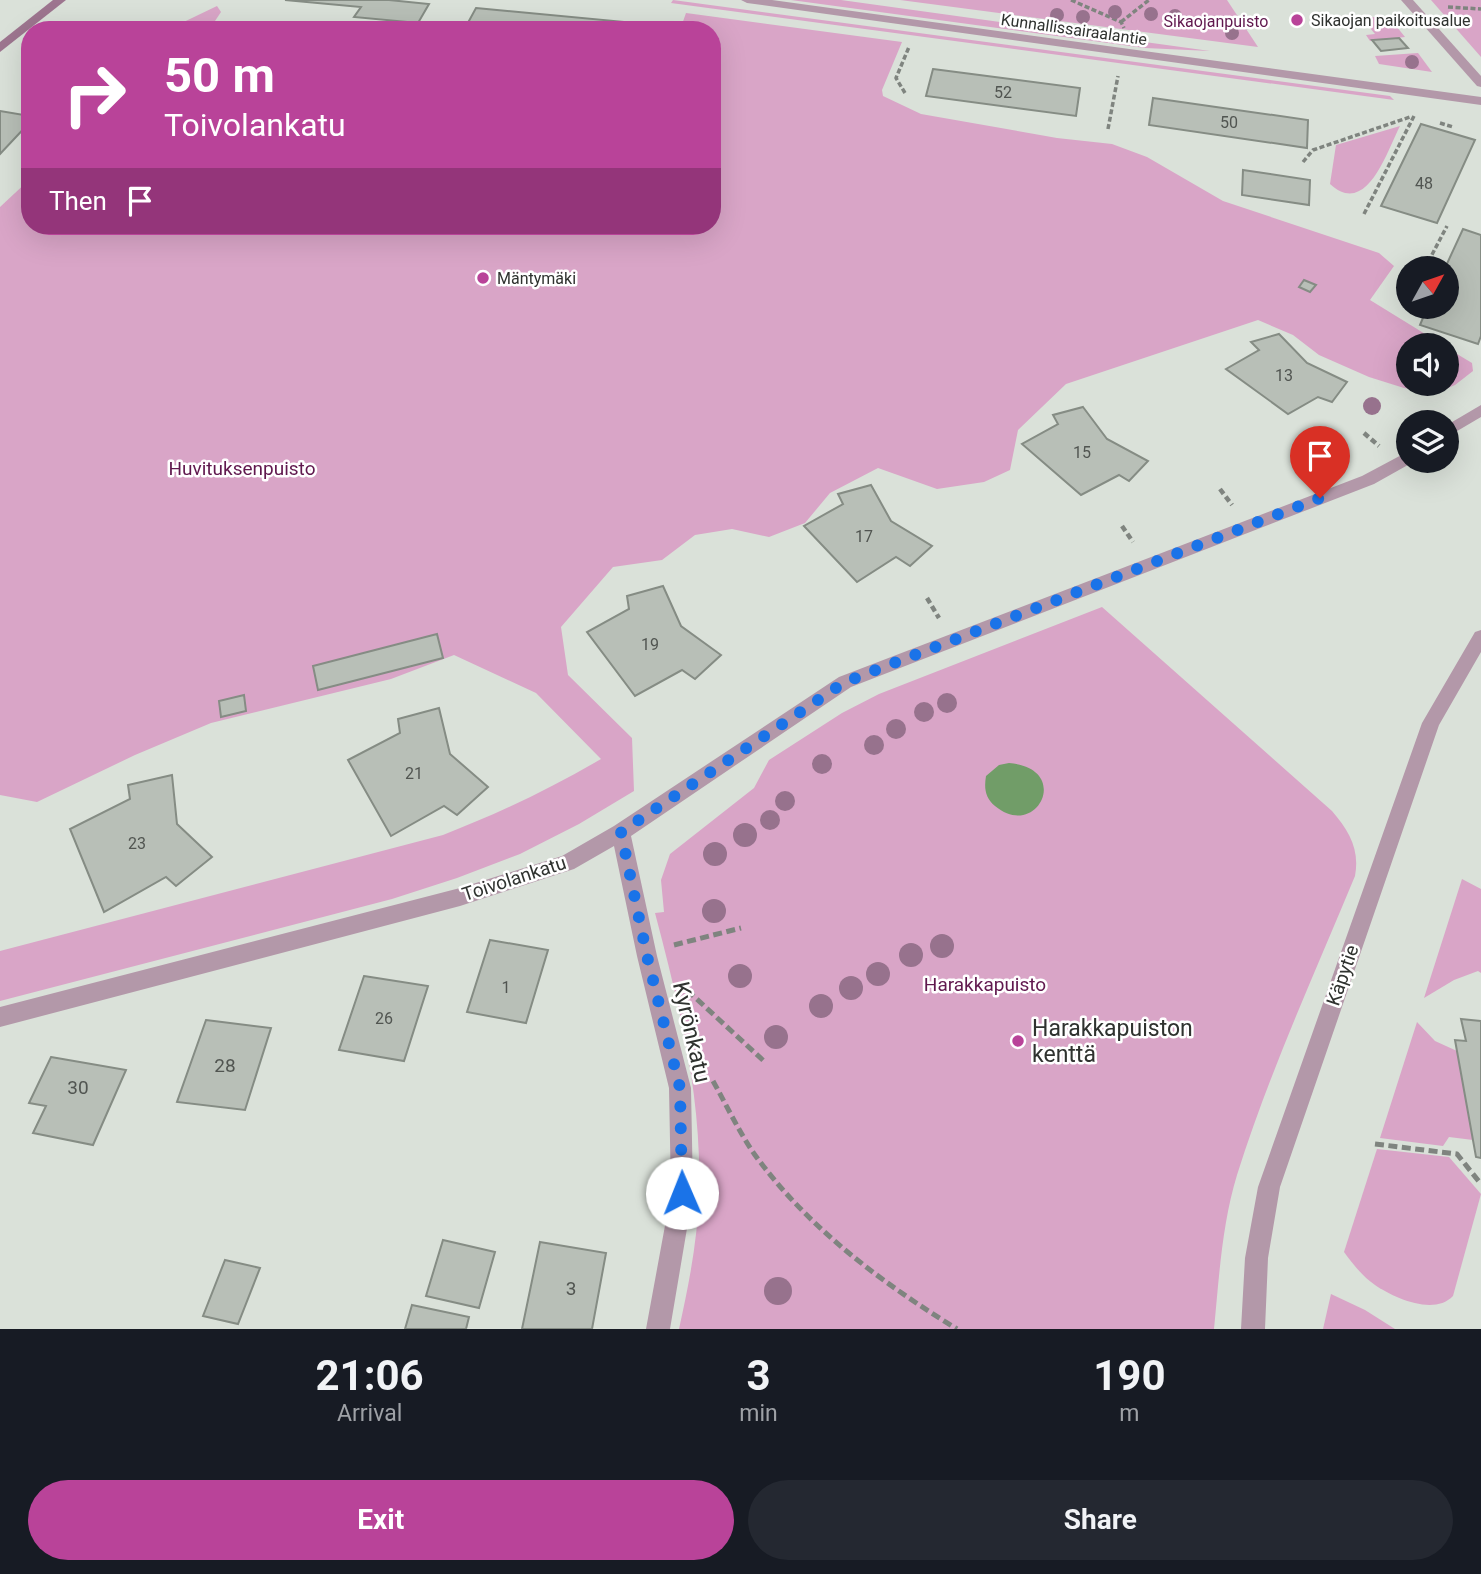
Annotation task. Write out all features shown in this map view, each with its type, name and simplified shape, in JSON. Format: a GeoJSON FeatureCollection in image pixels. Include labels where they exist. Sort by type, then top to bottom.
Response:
{"type":"FeatureCollection","features":[{"type":"Feature","properties":{"kind":"main road"},"geometry":{"type":"LineString","coordinates":[[34,21],[60,0]]}},
{"type":"Feature","properties":{"kind":"main road"},"geometry":{"type":"LineString","coordinates":[[0,48],[21,31]]}},
{"type":"Feature","properties":{"kind":"street","name":"Kunnallissairaalantie"},"geometry":{"type":"LineString","coordinates":[[747,0],[1481,101]]}},
{"type":"Feature","properties":{"kind":"street"},"geometry":{"type":"LineString","coordinates":[[1407,0],[1481,83]]}},
{"type":"Feature","properties":{"kind":"street"},"geometry":{"type":"LineString","coordinates":[[1459,424],[1481,410]]}},
{"type":"Feature","properties":{"kind":"street","name":"Toivolankatu"},"geometry":{"type":"LineString","coordinates":[[0,1017],[460,897],[567,863],[621,832],[845,682],[1368,480],[1396,464]]}},
{"type":"Feature","properties":{"kind":"street","name":"Käpytie"},"geometry":{"type":"LineString","coordinates":[[1254,1329],[1253,1295],[1258,1237],[1269,1187],[1432,723],[1481,637]]}},
{"type":"Feature","properties":{"kind":"street","name":"Kyrönkatu"},"geometry":{"type":"LineString","coordinates":[[621,832],[647,956],[680,1088],[682,1193],[658,1329]]}},
{"type":"Feature","properties":{"kind":"path"},"geometry":{"type":"LineString","coordinates":[[1071,0],[1121,22],[1128,34]]}},
{"type":"Feature","properties":{"kind":"path"},"geometry":{"type":"LineString","coordinates":[[1121,22],[1149,0]]}},
{"type":"Feature","properties":{"kind":"path"},"geometry":{"type":"LineString","coordinates":[[1445,7],[1481,9]]}},
{"type":"Feature","properties":{"kind":"path"},"geometry":{"type":"LineString","coordinates":[[905,93],[896,78],[911,40]]}},
{"type":"Feature","properties":{"kind":"path"},"geometry":{"type":"LineString","coordinates":[[1108,129],[1120,68]]}},
{"type":"Feature","properties":{"kind":"path"},"geometry":{"type":"LineString","coordinates":[[1303,162],[1313,150],[1421,113]]}},
{"type":"Feature","properties":{"kind":"path"},"geometry":{"type":"LineString","coordinates":[[1364,214],[1414,116]]}},
{"type":"Feature","properties":{"kind":"path"},"geometry":{"type":"LineString","coordinates":[[1440,123],[1453,127]]}},
{"type":"Feature","properties":{"kind":"path"},"geometry":{"type":"LineString","coordinates":[[1431,256],[1447,226]]}},
{"type":"Feature","properties":{"kind":"path"},"geometry":{"type":"LineString","coordinates":[[1364,433],[1383,450]]}},
{"type":"Feature","properties":{"kind":"path"},"geometry":{"type":"LineString","coordinates":[[1220,489],[1232,504]]}},
{"type":"Feature","properties":{"kind":"path"},"geometry":{"type":"LineString","coordinates":[[1122,526],[1132,541]]}},
{"type":"Feature","properties":{"kind":"path"},"geometry":{"type":"LineString","coordinates":[[927,598],[936,613]]}},
{"type":"Feature","properties":{"kind":"path"},"geometry":{"type":"LineString","coordinates":[[669,947],[741,928]]}},
{"type":"Feature","properties":{"kind":"path"},"geometry":{"type":"LineString","coordinates":[[678,981],[766,1063]]}},
{"type":"Feature","properties":{"kind":"path"},"geometry":{"type":"LineString","coordinates":[[713,1081],[755,1155],[797,1204],[913,1304],[957,1329]]}},
{"type":"Feature","properties":{"kind":"path"},"geometry":{"type":"LineString","coordinates":[[1375,1143],[1457,1154],[1481,1184]]}},
{"type":"Feature","properties":{"kind":"green space"},"geometry":{"type":"Polygon","coordinates":[[[673,0],[1390,96],[1394,100],[671,3],[673,0]]]}},
{"type":"Feature","properties":{"kind":"green space"},"geometry":{"type":"Polygon","coordinates":[[[791,0],[841,0],[1210,51],[1145,48],[791,0]]]}},
{"type":"Feature","properties":{"kind":"green space","name":"Sikaojanpuisto"},"geometry":{"type":"Polygon","coordinates":[[[900,0],[1227,0],[1258,47],[900,0]]]}},
{"type":"Feature","properties":{"kind":"green space"},"geometry":{"type":"Polygon","coordinates":[[[1431,0],[1481,0],[1481,57],[1431,0]]]}},
{"type":"Feature","properties":{"kind":"green space"},"geometry":{"type":"Polygon","coordinates":[[[217,6],[221,12],[215,21],[186,21],[217,6]]]}},
{"type":"Feature","properties":{"kind":"green space","name":"Huvituksenpuisto"},"geometry":{"type":"Polygon","coordinates":[[[686,13],[902,42],[882,90],[883,96],[921,114],[1057,138],[1112,144],[1147,157],[1223,201],[1379,253],[1394,266],[1370,300],[1396,316],[1396,319],[1401,319],[1424,333],[1396,333],[1396,385],[1319,355],[1293,335],[1258,320],[1066,384],[1018,430],[1010,470],[984,482],[937,489],[878,468],[830,493],[805,523],[769,537],[732,529],[695,535],[662,560],[613,567],[561,627],[568,675],[632,738],[634,791],[579,824],[520,854],[457,878],[392,899],[0,1001],[0,951],[443,835],[524,800],[601,759],[536,693],[454,655],[391,679],[211,723],[135,755],[37,802],[0,795],[0,207],[21,187],[21,235],[721,235],[721,21],[683,21],[686,13]]]}},
{"type":"Feature","properties":{"kind":"green space"},"geometry":{"type":"Polygon","coordinates":[[[1388,16],[1405,37],[1370,41],[1366,35],[1375,34],[1362,18],[1388,16]]]}},
{"type":"Feature","properties":{"kind":"green space"},"geometry":{"type":"Polygon","coordinates":[[[1418,53],[1432,72],[1379,64],[1375,56],[1418,53]]]}},
{"type":"Feature","properties":{"kind":"green space"},"geometry":{"type":"Polygon","coordinates":[[[1400,126],[1382,164],[1365,187],[1355,193],[1343,192],[1330,184],[1336,145],[1400,126]]]}},
{"type":"Feature","properties":{"kind":"green space","name":"Huvituksenpuisto"},"geometry":{"type":"Polygon","coordinates":[[[1459,355],[1472,363],[1473,371],[1459,382],[1459,355]]]}},
{"type":"Feature","properties":{"kind":"green space","name":"Harakkapuisto"},"geometry":{"type":"Polygon","coordinates":[[[1102,607],[1332,811],[1348,833],[1356,857],[1355,876],[1278,1062],[1237,1175],[1224,1232],[1214,1329],[679,1329],[695,1244],[699,1156],[687,1051],[655,913],[664,912],[661,880],[670,854],[754,788],[769,760],[842,713],[879,694],[1102,607]]]}},
{"type":"Feature","properties":{"kind":"green space"},"geometry":{"type":"Polygon","coordinates":[[[1462,879],[1481,889],[1481,973],[1478,971],[1454,980],[1424,998],[1462,879]]]}},
{"type":"Feature","properties":{"kind":"green space"},"geometry":{"type":"Polygon","coordinates":[[[1417,1022],[1435,1041],[1457,1051],[1473,1140],[1449,1137],[1443,1146],[1380,1138],[1417,1022]]]}},
{"type":"Feature","properties":{"kind":"green space"},"geometry":{"type":"Polygon","coordinates":[[[1377,1149],[1449,1157],[1481,1194],[1453,1296],[1445,1302],[1425,1305],[1393,1295],[1366,1278],[1344,1252],[1377,1149]]]}},
{"type":"Feature","properties":{"kind":"green space"},"geometry":{"type":"Polygon","coordinates":[[[1331,1294],[1365,1310],[1395,1329],[1323,1329],[1331,1294]]]}},
{"type":"Feature","properties":{"kind":"shaded area"},"geometry":{"type":"Polygon","coordinates":[[[1009,763],[1028,768],[1040,777],[1044,788],[1042,800],[1035,809],[1024,815],[1010,814],[995,806],[986,792],[986,776],[999,765],[1009,763]]]}},
{"type":"Feature","properties":{"kind":"building"},"geometry":{"type":"Polygon","coordinates":[[[285,0],[389,0],[429,4],[419,21],[354,17],[361,7],[285,0]]]}},
{"type":"Feature","properties":{"kind":"building"},"geometry":{"type":"Polygon","coordinates":[[[476,8],[614,21],[469,21],[476,8]]]}},
{"type":"Feature","properties":{"kind":"building"},"geometry":{"type":"Polygon","coordinates":[[[1399,38],[1408,48],[1381,51],[1372,40],[1399,38]]]}},
{"type":"Feature","properties":{"kind":"building"},"geometry":{"type":"Polygon","coordinates":[[[933,69],[1080,88],[1076,116],[926,96],[933,69]]]}},
{"type":"Feature","properties":{"kind":"building"},"geometry":{"type":"Polygon","coordinates":[[[1153,98],[1308,120],[1307,148],[1149,125],[1153,98]]]}},
{"type":"Feature","properties":{"kind":"building"},"geometry":{"type":"Polygon","coordinates":[[[0,111],[21,114],[21,132],[0,154],[0,111]]]}},
{"type":"Feature","properties":{"kind":"building"},"geometry":{"type":"Polygon","coordinates":[[[1421,124],[1475,140],[1437,223],[1381,206],[1421,124]]]}},
{"type":"Feature","properties":{"kind":"building"},"geometry":{"type":"Polygon","coordinates":[[[1243,170],[1310,180],[1309,205],[1242,195],[1243,170]]]}},
{"type":"Feature","properties":{"kind":"building"},"geometry":{"type":"Polygon","coordinates":[[[1463,229],[1481,235],[1481,336],[1478,344],[1459,338],[1459,333],[1444,333],[1420,325],[1423,319],[1460,318],[1460,256],[1451,256],[1463,229]]]}},
{"type":"Feature","properties":{"kind":"building"},"geometry":{"type":"Polygon","coordinates":[[[1304,280],[1316,285],[1310,292],[1299,287],[1304,280]]]}},
{"type":"Feature","properties":{"kind":"building"},"geometry":{"type":"Polygon","coordinates":[[[1279,334],[1307,363],[1347,382],[1332,402],[1318,397],[1288,414],[1226,369],[1259,350],[1251,342],[1279,334]]]}},
{"type":"Feature","properties":{"kind":"building"},"geometry":{"type":"Polygon","coordinates":[[[1083,407],[1107,439],[1148,461],[1129,481],[1119,475],[1081,495],[1022,444],[1058,424],[1053,415],[1083,407]]]}},
{"type":"Feature","properties":{"kind":"building"},"geometry":{"type":"Polygon","coordinates":[[[871,485],[891,521],[932,546],[910,566],[896,557],[857,582],[804,526],[843,504],[838,494],[871,485]]]}},
{"type":"Feature","properties":{"kind":"building"},"geometry":{"type":"Polygon","coordinates":[[[663,586],[681,626],[721,655],[695,679],[682,670],[635,696],[587,632],[629,609],[627,596],[663,586]]]}},
{"type":"Feature","properties":{"kind":"building"},"geometry":{"type":"Polygon","coordinates":[[[437,634],[443,658],[318,690],[313,666],[437,634]]]}},
{"type":"Feature","properties":{"kind":"building"},"geometry":{"type":"Polygon","coordinates":[[[244,695],[246,711],[221,717],[219,701],[244,695]]]}},
{"type":"Feature","properties":{"kind":"building"},"geometry":{"type":"Polygon","coordinates":[[[439,708],[450,754],[488,787],[457,815],[444,806],[391,836],[348,760],[400,733],[398,719],[439,708]]]}},
{"type":"Feature","properties":{"kind":"building"},"geometry":{"type":"Polygon","coordinates":[[[172,775],[177,824],[212,857],[176,886],[166,877],[104,912],[70,829],[130,799],[128,785],[172,775]]]}},
{"type":"Feature","properties":{"kind":"building"},"geometry":{"type":"Polygon","coordinates":[[[490,940],[548,950],[526,1023],[467,1012],[490,940]]]}},
{"type":"Feature","properties":{"kind":"building"},"geometry":{"type":"Polygon","coordinates":[[[364,976],[428,986],[404,1061],[339,1050],[364,976]]]}},
{"type":"Feature","properties":{"kind":"building"},"geometry":{"type":"Polygon","coordinates":[[[1461,1019],[1481,1021],[1481,1158],[1476,1157],[1455,1040],[1466,1041],[1461,1019]]]}},
{"type":"Feature","properties":{"kind":"building"},"geometry":{"type":"Polygon","coordinates":[[[206,1020],[271,1028],[245,1110],[177,1102],[206,1020]]]}},
{"type":"Feature","properties":{"kind":"building"},"geometry":{"type":"Polygon","coordinates":[[[51,1057],[126,1070],[93,1145],[33,1133],[46,1106],[29,1103],[51,1057]]]}},
{"type":"Feature","properties":{"kind":"building"},"geometry":{"type":"Polygon","coordinates":[[[443,1240],[495,1252],[479,1308],[426,1296],[443,1240]]]}},
{"type":"Feature","properties":{"kind":"building"},"geometry":{"type":"Polygon","coordinates":[[[540,1242],[606,1253],[592,1329],[522,1329],[540,1242]]]}},
{"type":"Feature","properties":{"kind":"building"},"geometry":{"type":"Polygon","coordinates":[[[225,1260],[260,1268],[238,1324],[203,1316],[225,1260]]]}},
{"type":"Feature","properties":{"kind":"building"},"geometry":{"type":"Polygon","coordinates":[[[412,1305],[469,1317],[466,1329],[405,1329],[412,1305]]]}},
{"type":"Feature","properties":{"kind":"place","name":"Sikaojan paikoitusalue"},"geometry":{"type":"Point","coordinates":[1297,20]}},
{"type":"Feature","properties":{"kind":"place","name":"Mäntymäki"},"geometry":{"type":"Point","coordinates":[483,278]}},
{"type":"Feature","properties":{"kind":"place","name":"Harakkapuiston kenttä"},"geometry":{"type":"Point","coordinates":[1018,1041]}},
{"type":"Feature","properties":{"kind":"route"},"geometry":{"type":"LineString","coordinates":[[682,1193],[680,1088],[647,956],[621,832],[845,682],[1320,498]]}}]}
